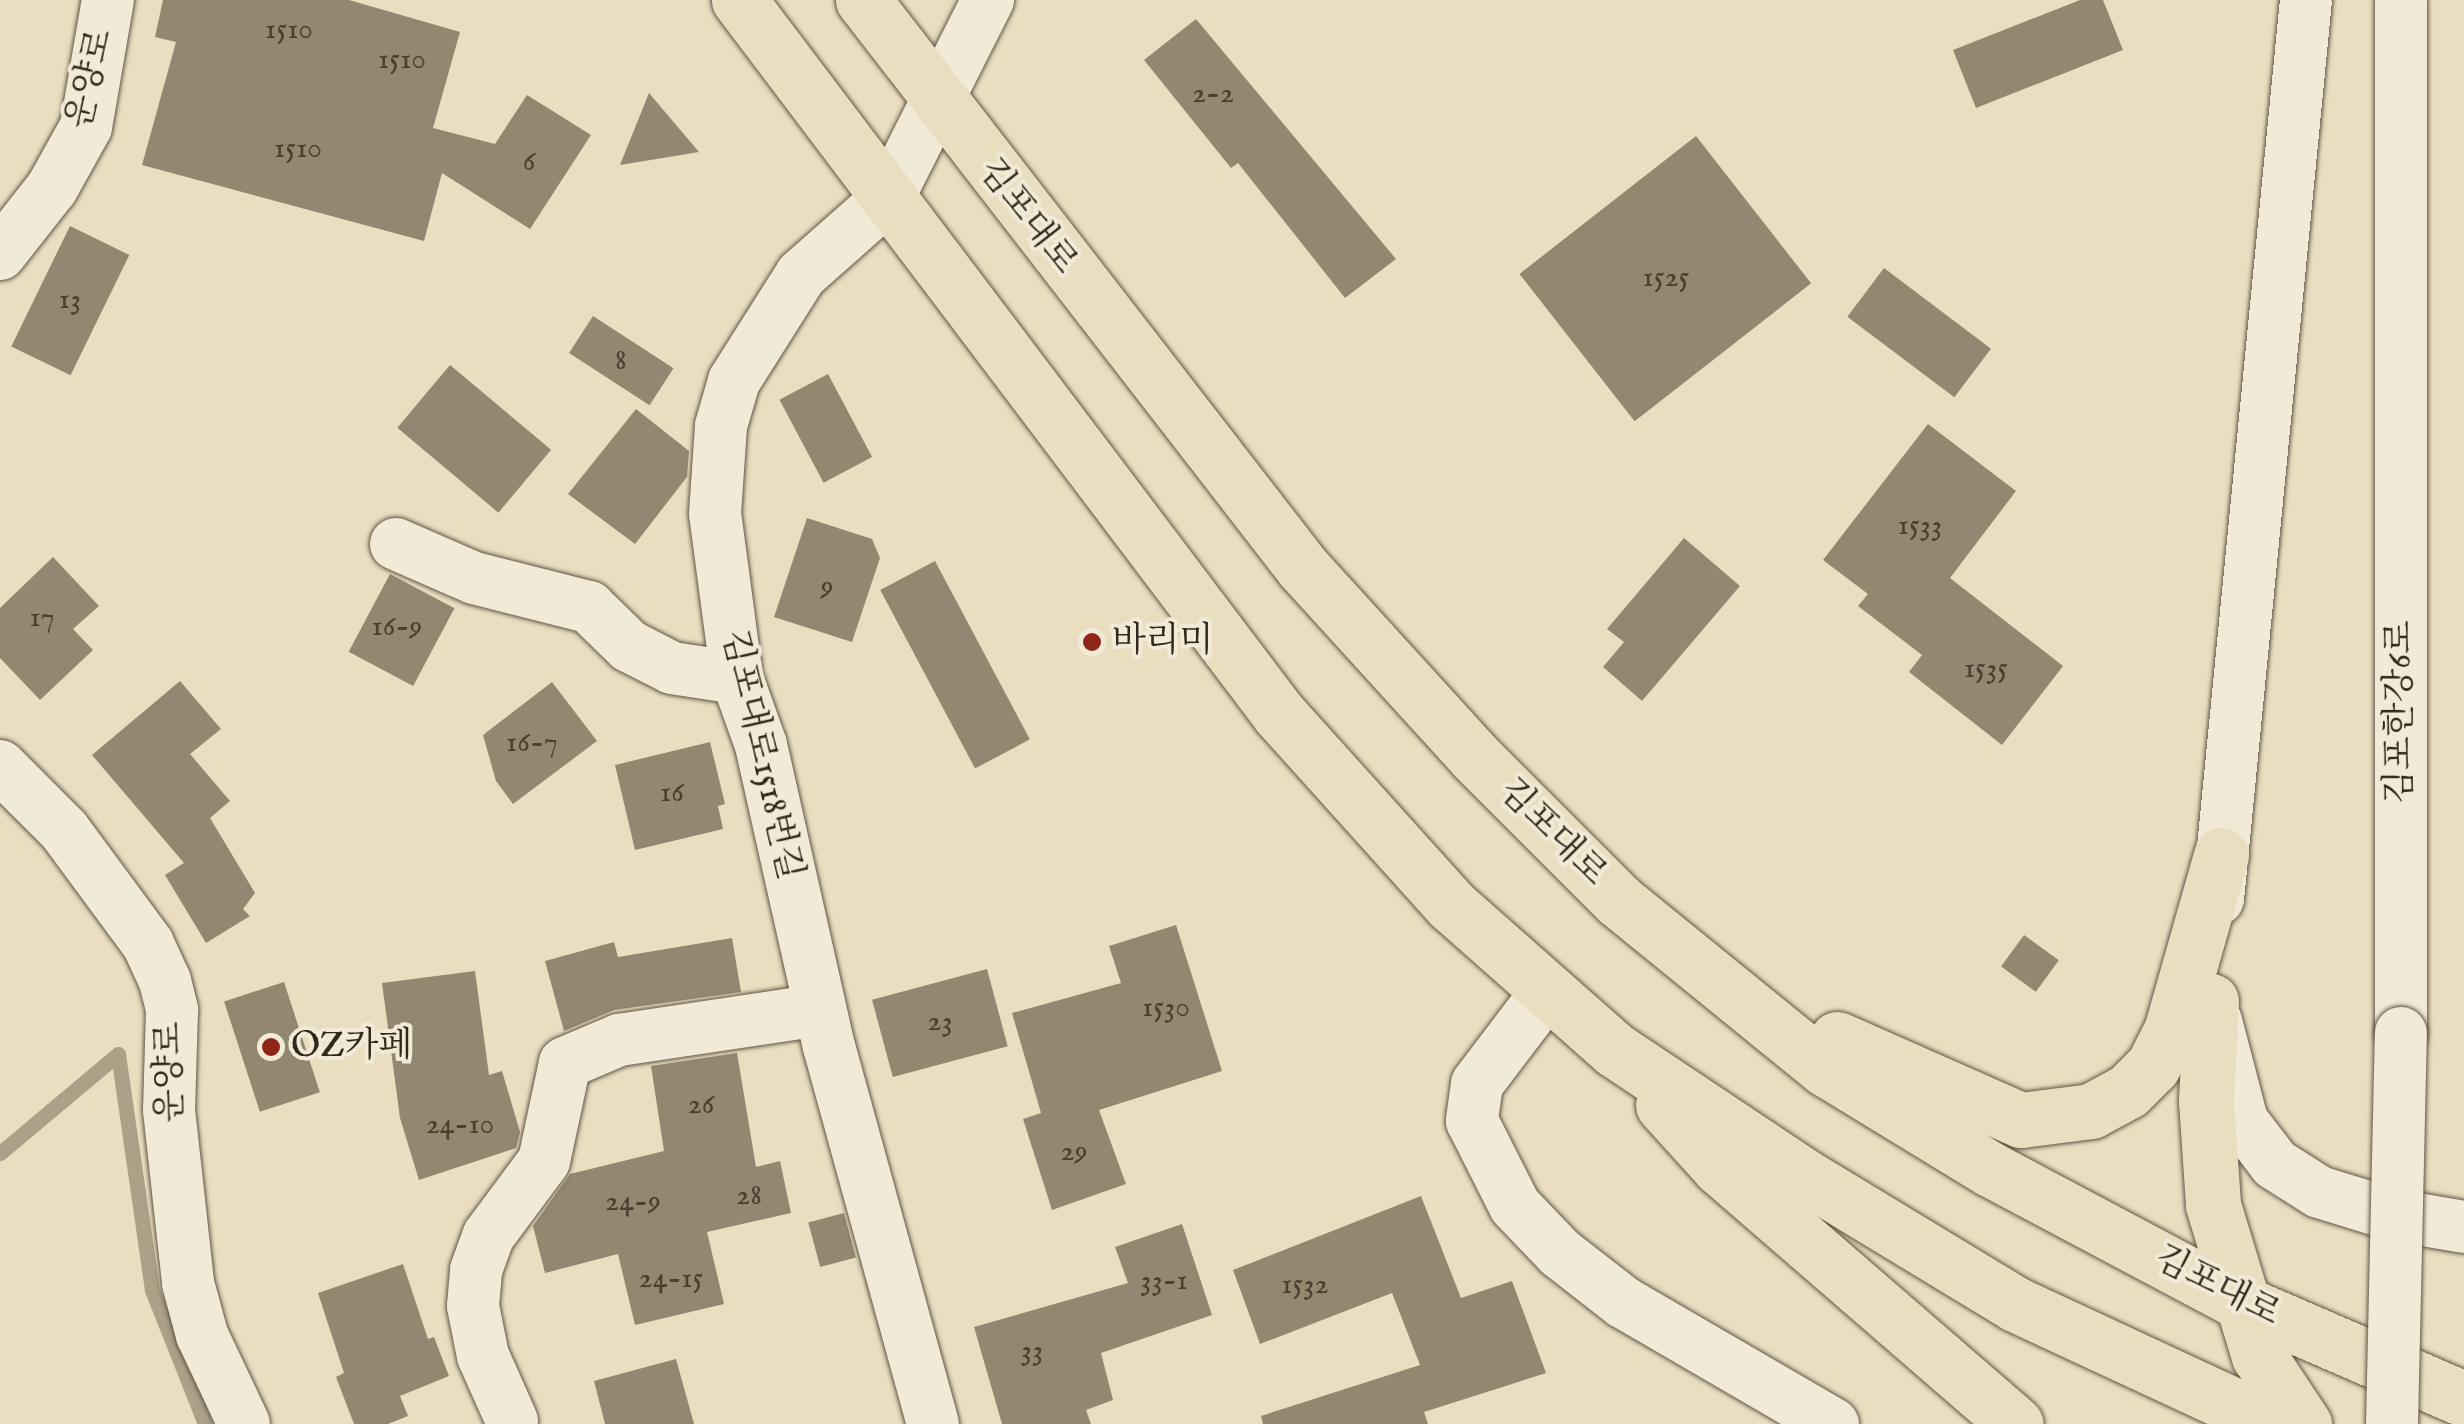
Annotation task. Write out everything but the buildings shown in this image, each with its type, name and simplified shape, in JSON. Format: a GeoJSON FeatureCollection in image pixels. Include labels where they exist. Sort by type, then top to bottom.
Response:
{"type":"FeatureCollection","features":[{"type":"Feature","properties":{"kind":"main road"},"geometry":{"type":"LineString","coordinates":[[739,0],[1279,714],[1451,905],[1546,993],[1615,1050],[2015,1304],[2272,1424]]}},
{"type":"Feature","properties":{"kind":"main road","name":"김포대로"},"geometry":{"type":"LineString","coordinates":[[863,0],[938,102],[1302,568],[1474,756],[1619,900],[1826,1069],[1990,1169],[2242,1303],[2464,1399]]}},
{"type":"Feature","properties":{"kind":"main road"},"geometry":{"type":"LineString","coordinates":[[1708,973],[1983,1108],[2022,1120],[2091,1112],[2128,1090],[2153,1066],[2171,1031],[2221,855]]}},
{"type":"Feature","properties":{"kind":"main road"},"geometry":{"type":"LineString","coordinates":[[2211,1001],[2206,1100],[2213,1205],[2259,1356],[2304,1424]]}},
{"type":"Feature","properties":{"kind":"main road"},"geometry":{"type":"LineString","coordinates":[[1615,1050],[1720,1168],[2015,1424]]}},
{"type":"Feature","properties":{"kind":"main road"},"geometry":{"type":"LineString","coordinates":[[2448,1424],[2464,1416]]}},
{"type":"Feature","properties":{"kind":"street","name":"운양로"},"geometry":{"type":"LineString","coordinates":[[0,254],[52,188],[86,127],[108,0]]}},
{"type":"Feature","properties":{"kind":"street"},"geometry":{"type":"LineString","coordinates":[[888,198],[988,0]]}},
{"type":"Feature","properties":{"kind":"street"},"geometry":{"type":"LineString","coordinates":[[2306,0],[2254,585],[2221,855],[2211,1001],[2242,1121],[2275,1164],[2319,1192],[2394,1215],[2464,1227]]}},
{"type":"Feature","properties":{"kind":"street","name":"김포한강6로"},"geometry":{"type":"LineString","coordinates":[[2392,1424],[2400,1033],[2401,0]]}},
{"type":"Feature","properties":{"kind":"street","name":"김포대로1518번길"},"geometry":{"type":"LineString","coordinates":[[888,198],[801,275],[734,382],[722,426],[714,514],[737,678],[761,746],[820,1010],[933,1424]]}},
{"type":"Feature","properties":{"kind":"street"},"geometry":{"type":"LineString","coordinates":[[396,544],[474,578],[589,606],[629,646],[672,668],[737,678]]}},
{"type":"Feature","properties":{"kind":"street","name":"운양로"},"geometry":{"type":"LineString","coordinates":[[0,766],[86,858],[148,944],[165,981],[172,1010],[169,1110],[188,1284],[202,1334],[244,1424]]}},
{"type":"Feature","properties":{"kind":"street"},"geometry":{"type":"LineString","coordinates":[[1546,993],[1476,1084],[1472,1121],[1514,1206],[1560,1254],[1623,1302],[1833,1424]]}},
{"type":"Feature","properties":{"kind":"street"},"geometry":{"type":"LineString","coordinates":[[512,1421],[483,1356],[474,1306],[476,1270],[489,1235],[544,1160],[565,1064],[618,1040],[820,1010]]}},
{"type":"Feature","properties":{"kind":"waterway"},"geometry":{"type":"LineString","coordinates":[[0,1153],[118,1054],[152,1290],[205,1424]]}},
{"type":"Feature","properties":{"kind":"place","name":"바리미"},"geometry":{"type":"Point","coordinates":[1092,642]}},
{"type":"Feature","properties":{"kind":"place","name":"OZ카페"},"geometry":{"type":"Point","coordinates":[271,1047]}}]}
